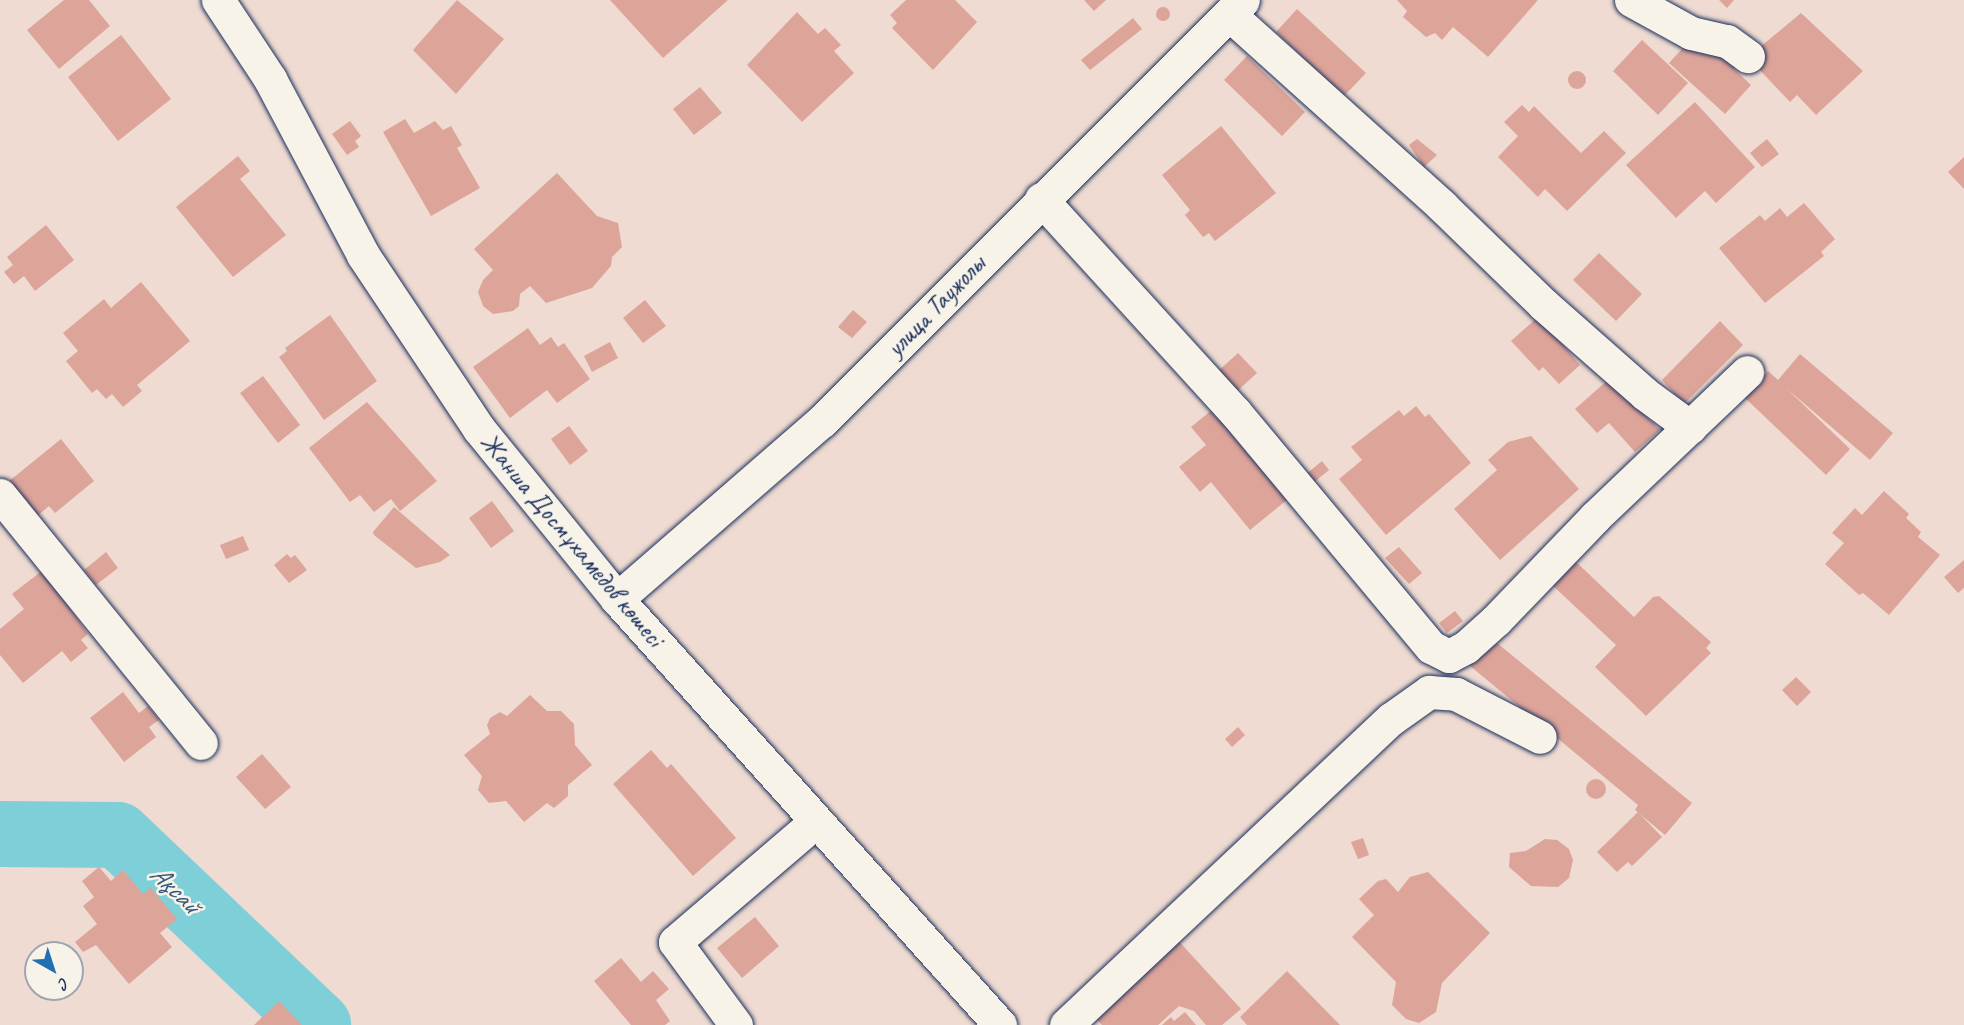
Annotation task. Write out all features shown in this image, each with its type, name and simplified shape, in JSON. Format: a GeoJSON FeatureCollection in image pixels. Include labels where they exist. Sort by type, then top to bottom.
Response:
{"type":"FeatureCollection","features":[{"type":"Feature","properties":{"kind":"street","name":"Жанша Досмұхамедов көшесі"},"geometry":{"type":"LineString","coordinates":[[218,0],[270,79],[363,255],[479,429],[617,599],[1000,1025]]}},
{"type":"Feature","properties":{"kind":"street"},"geometry":{"type":"LineString","coordinates":[[1631,0],[1692,33],[1727,41],[1748,56]]}},
{"type":"Feature","properties":{"kind":"street","name":"улица Таужолы"},"geometry":{"type":"LineString","coordinates":[[617,599],[822,421],[1041,199],[1236,7]]}},
{"type":"Feature","properties":{"kind":"street"},"geometry":{"type":"LineString","coordinates":[[1236,7],[1543,304],[1645,394],[1690,427]]}},
{"type":"Feature","properties":{"kind":"street"},"geometry":{"type":"LineString","coordinates":[[1041,199],[1235,412],[1431,647],[1449,656],[1466,647],[1496,620],[1747,372]]}},
{"type":"Feature","properties":{"kind":"street"},"geometry":{"type":"LineString","coordinates":[[0,495],[201,742]]}},
{"type":"Feature","properties":{"kind":"street"},"geometry":{"type":"LineString","coordinates":[[1066,1025],[1383,727],[1429,692],[1456,694],[1540,737]]}},
{"type":"Feature","properties":{"kind":"street"},"geometry":{"type":"LineString","coordinates":[[736,1025],[675,942],[816,821]]}},
{"type":"Feature","properties":{"kind":"building"},"geometry":{"type":"Polygon","coordinates":[[[64,0],[89,0],[110,26],[59,69],[27,30],[64,0]]]}},
{"type":"Feature","properties":{"kind":"building"},"geometry":{"type":"Polygon","coordinates":[[[457,0],[504,39],[456,94],[413,50],[457,0]]]}},
{"type":"Feature","properties":{"kind":"building"},"geometry":{"type":"Polygon","coordinates":[[[610,0],[728,0],[663,58],[610,0]]]}},
{"type":"Feature","properties":{"kind":"building"},"geometry":{"type":"Polygon","coordinates":[[[906,0],[955,0],[977,22],[933,70],[892,28],[897,23],[890,15],[906,0]]]}},
{"type":"Feature","properties":{"kind":"building"},"geometry":{"type":"Polygon","coordinates":[[[1084,0],[1106,0],[1094,11],[1084,0]]]}},
{"type":"Feature","properties":{"kind":"building"},"geometry":{"type":"Polygon","coordinates":[[[1397,0],[1538,0],[1488,57],[1453,27],[1442,40],[1435,33],[1426,37],[1403,17],[1407,11],[1397,0]]]}},
{"type":"Feature","properties":{"kind":"building"},"geometry":{"type":"Polygon","coordinates":[[[1719,0],[1734,0],[1727,8],[1719,0]]]}},
{"type":"Feature","properties":{"kind":"building"},"geometry":{"type":"Polygon","coordinates":[[[1160,7],[1166,7],[1170,14],[1166,21],[1160,21],[1156,17],[1156,11],[1160,7]]]}},
{"type":"Feature","properties":{"kind":"building"},"geometry":{"type":"Polygon","coordinates":[[[1297,9],[1366,73],[1344,96],[1276,32],[1297,9]]]}},
{"type":"Feature","properties":{"kind":"building"},"geometry":{"type":"Polygon","coordinates":[[[797,12],[818,34],[825,28],[841,45],[834,51],[854,73],[802,122],[747,65],[797,12]]]}},
{"type":"Feature","properties":{"kind":"building"},"geometry":{"type":"Polygon","coordinates":[[[1801,13],[1863,71],[1816,115],[1797,95],[1790,102],[1757,67],[1759,48],[1801,13]]]}},
{"type":"Feature","properties":{"kind":"building"},"geometry":{"type":"Polygon","coordinates":[[[1133,18],[1142,29],[1090,70],[1081,60],[1133,18]]]}},
{"type":"Feature","properties":{"kind":"building"},"geometry":{"type":"Polygon","coordinates":[[[121,35],[171,99],[118,141],[68,77],[121,35]]]}},
{"type":"Feature","properties":{"kind":"building"},"geometry":{"type":"Polygon","coordinates":[[[1693,37],[1740,62],[1734,69],[1751,85],[1725,114],[1669,63],[1693,37]]]}},
{"type":"Feature","properties":{"kind":"building"},"geometry":{"type":"Polygon","coordinates":[[[1642,40],[1688,83],[1658,115],[1613,71],[1642,40]]]}},
{"type":"Feature","properties":{"kind":"building"},"geometry":{"type":"Polygon","coordinates":[[[1247,56],[1305,112],[1282,136],[1224,80],[1247,56]]]}},
{"type":"Feature","properties":{"kind":"building"},"geometry":{"type":"Polygon","coordinates":[[[1577,71],[1583,74],[1586,80],[1583,86],[1577,89],[1571,86],[1568,80],[1571,74],[1577,71]]]}},
{"type":"Feature","properties":{"kind":"building"},"geometry":{"type":"Polygon","coordinates":[[[700,87],[722,113],[694,135],[673,109],[700,87]]]}},
{"type":"Feature","properties":{"kind":"building"},"geometry":{"type":"Polygon","coordinates":[[[1695,102],[1755,167],[1716,203],[1705,191],[1676,218],[1626,165],[1695,102]]]}},
{"type":"Feature","properties":{"kind":"building"},"geometry":{"type":"Polygon","coordinates":[[[1522,105],[1529,112],[1534,106],[1581,153],[1604,131],[1626,153],[1567,211],[1545,189],[1538,197],[1498,157],[1518,136],[1504,122],[1522,105]]]}},
{"type":"Feature","properties":{"kind":"building"},"geometry":{"type":"Polygon","coordinates":[[[405,119],[414,133],[435,121],[443,130],[451,126],[462,145],[457,148],[480,188],[431,216],[383,132],[405,119]]]}},
{"type":"Feature","properties":{"kind":"building"},"geometry":{"type":"Polygon","coordinates":[[[350,121],[361,136],[355,141],[359,147],[347,155],[332,134],[350,121]]]}},
{"type":"Feature","properties":{"kind":"building"},"geometry":{"type":"Polygon","coordinates":[[[1221,126],[1276,193],[1215,241],[1209,233],[1203,237],[1185,215],[1190,210],[1162,175],[1221,126]]]}},
{"type":"Feature","properties":{"kind":"building"},"geometry":{"type":"Polygon","coordinates":[[[1417,139],[1437,155],[1424,167],[1409,145],[1417,139]]]}},
{"type":"Feature","properties":{"kind":"building"},"geometry":{"type":"Polygon","coordinates":[[[1767,139],[1779,154],[1762,167],[1750,153],[1767,139]]]}},
{"type":"Feature","properties":{"kind":"building"},"geometry":{"type":"Polygon","coordinates":[[[238,156],[250,171],[240,179],[286,235],[233,277],[176,207],[238,156]]]}},
{"type":"Feature","properties":{"kind":"building"},"geometry":{"type":"Polygon","coordinates":[[[1964,157],[1964,189],[1948,172],[1964,157]]]}},
{"type":"Feature","properties":{"kind":"building"},"geometry":{"type":"Polygon","coordinates":[[[557,173],[597,216],[618,223],[622,247],[612,257],[611,266],[592,288],[546,303],[530,286],[520,294],[519,306],[513,311],[493,314],[483,306],[478,292],[483,280],[493,270],[474,249],[557,173]]]}},
{"type":"Feature","properties":{"kind":"building"},"geometry":{"type":"Polygon","coordinates":[[[1804,203],[1835,239],[1821,252],[1824,256],[1765,303],[1719,248],[1760,215],[1765,221],[1780,208],[1787,217],[1804,203]]]}},
{"type":"Feature","properties":{"kind":"building"},"geometry":{"type":"Polygon","coordinates":[[[46,225],[74,260],[35,291],[24,276],[14,284],[4,272],[13,265],[7,257],[46,225]]]}},
{"type":"Feature","properties":{"kind":"building"},"geometry":{"type":"Polygon","coordinates":[[[1599,253],[1642,294],[1616,321],[1573,280],[1599,253]]]}},
{"type":"Feature","properties":{"kind":"building"},"geometry":{"type":"Polygon","coordinates":[[[141,282],[190,341],[137,385],[142,391],[123,407],[112,394],[106,399],[97,389],[92,393],[66,361],[78,351],[63,333],[104,299],[111,308],[141,282]]]}},
{"type":"Feature","properties":{"kind":"building"},"geometry":{"type":"Polygon","coordinates":[[[645,300],[666,326],[643,343],[623,318],[645,300]]]}},
{"type":"Feature","properties":{"kind":"building"},"geometry":{"type":"Polygon","coordinates":[[[853,310],[867,322],[852,338],[838,327],[853,310]]]}},
{"type":"Feature","properties":{"kind":"building"},"geometry":{"type":"Polygon","coordinates":[[[330,315],[377,381],[324,420],[279,357],[287,351],[285,348],[330,315]]]}},
{"type":"Feature","properties":{"kind":"building"},"geometry":{"type":"Polygon","coordinates":[[[1539,316],[1580,365],[1559,384],[1543,367],[1539,371],[1511,341],[1539,316]]]}},
{"type":"Feature","properties":{"kind":"building"},"geometry":{"type":"Polygon","coordinates":[[[1720,321],[1743,345],[1684,404],[1662,380],[1720,321]]]}},
{"type":"Feature","properties":{"kind":"building"},"geometry":{"type":"Polygon","coordinates":[[[528,328],[540,345],[551,337],[558,347],[564,343],[590,379],[557,403],[547,390],[510,418],[473,367],[528,328]]]}},
{"type":"Feature","properties":{"kind":"building"},"geometry":{"type":"Polygon","coordinates":[[[610,342],[618,358],[592,372],[584,356],[610,342]]]}},
{"type":"Feature","properties":{"kind":"building"},"geometry":{"type":"Polygon","coordinates":[[[1238,353],[1257,373],[1235,393],[1216,373],[1238,353]]]}},
{"type":"Feature","properties":{"kind":"building"},"geometry":{"type":"Polygon","coordinates":[[[1800,354],[1893,433],[1870,460],[1786,388],[1850,449],[1826,475],[1744,397],[1768,371],[1778,380],[1800,354]]]}},
{"type":"Feature","properties":{"kind":"building"},"geometry":{"type":"Polygon","coordinates":[[[263,376],[300,425],[278,443],[240,393],[263,376]]]}},
{"type":"Feature","properties":{"kind":"building"},"geometry":{"type":"Polygon","coordinates":[[[1609,379],[1660,430],[1635,452],[1609,423],[1597,433],[1575,409],[1609,379]]]}},
{"type":"Feature","properties":{"kind":"building"},"geometry":{"type":"Polygon","coordinates":[[[367,402],[437,481],[400,511],[391,499],[374,512],[360,495],[350,502],[309,448],[367,402]]]}},
{"type":"Feature","properties":{"kind":"building"},"geometry":{"type":"Polygon","coordinates":[[[1416,406],[1425,417],[1429,414],[1471,463],[1386,535],[1339,479],[1362,460],[1351,447],[1399,410],[1404,416],[1416,406]]]}},
{"type":"Feature","properties":{"kind":"building"},"geometry":{"type":"Polygon","coordinates":[[[1213,409],[1288,499],[1250,530],[1211,482],[1200,492],[1179,467],[1206,445],[1191,427],[1213,409]]]}},
{"type":"Feature","properties":{"kind":"building"},"geometry":{"type":"Polygon","coordinates":[[[569,426],[588,451],[570,465],[551,439],[569,426]]]}},
{"type":"Feature","properties":{"kind":"building"},"geometry":{"type":"Polygon","coordinates":[[[1531,436],[1579,489],[1500,560],[1454,509],[1497,470],[1488,460],[1508,442],[1531,436]]]}},
{"type":"Feature","properties":{"kind":"building"},"geometry":{"type":"Polygon","coordinates":[[[61,439],[94,481],[55,513],[49,506],[36,517],[8,482],[61,439]]]}},
{"type":"Feature","properties":{"kind":"building"},"geometry":{"type":"Polygon","coordinates":[[[1322,461],[1329,470],[1312,484],[1305,475],[1322,461]]]}},
{"type":"Feature","properties":{"kind":"building"},"geometry":{"type":"Polygon","coordinates":[[[1884,491],[1909,514],[1906,518],[1921,532],[1918,537],[1940,555],[1889,615],[1863,593],[1859,595],[1825,564],[1844,543],[1832,533],[1855,508],[1862,515],[1884,491]]]}},
{"type":"Feature","properties":{"kind":"building"},"geometry":{"type":"Polygon","coordinates":[[[492,501],[514,531],[491,548],[469,518],[492,501]]]}},
{"type":"Feature","properties":{"kind":"building"},"geometry":{"type":"Polygon","coordinates":[[[394,507],[450,555],[440,562],[416,568],[374,535],[373,532],[394,507]]]}},
{"type":"Feature","properties":{"kind":"building"},"geometry":{"type":"Polygon","coordinates":[[[243,536],[249,550],[226,559],[220,545],[243,536]]]}},
{"type":"Feature","properties":{"kind":"building"},"geometry":{"type":"Polygon","coordinates":[[[1399,547],[1422,573],[1409,584],[1385,558],[1399,547]]]}},
{"type":"Feature","properties":{"kind":"building"},"geometry":{"type":"Polygon","coordinates":[[[106,552],[118,568],[96,585],[84,570],[106,552]]]}},
{"type":"Feature","properties":{"kind":"building"},"geometry":{"type":"Polygon","coordinates":[[[287,554],[291,558],[295,555],[307,570],[289,583],[274,565],[287,554]]]}},
{"type":"Feature","properties":{"kind":"building"},"geometry":{"type":"Polygon","coordinates":[[[1573,559],[1634,617],[1653,597],[1659,596],[1711,642],[1706,648],[1711,653],[1646,716],[1595,667],[1616,645],[1550,583],[1573,559]]]}},
{"type":"Feature","properties":{"kind":"building"},"geometry":{"type":"Polygon","coordinates":[[[1964,560],[1964,588],[1958,593],[1944,577],[1964,560]]]}},
{"type":"Feature","properties":{"kind":"building"},"geometry":{"type":"Polygon","coordinates":[[[43,570],[88,634],[81,640],[88,648],[71,662],[62,651],[23,683],[0,655],[0,629],[24,609],[12,594],[43,570]]]}},
{"type":"Feature","properties":{"kind":"building"},"geometry":{"type":"Polygon","coordinates":[[[1455,611],[1463,621],[1447,633],[1439,623],[1455,611]]]}},
{"type":"Feature","properties":{"kind":"building"},"geometry":{"type":"Polygon","coordinates":[[[1491,638],[1692,803],[1665,835],[1635,810],[1638,805],[1469,665],[1491,638]]]}},
{"type":"Feature","properties":{"kind":"building"},"geometry":{"type":"Polygon","coordinates":[[[1796,677],[1811,692],[1797,706],[1782,690],[1796,677]]]}},
{"type":"Feature","properties":{"kind":"building"},"geometry":{"type":"Polygon","coordinates":[[[123,692],[139,713],[148,706],[159,720],[149,727],[156,737],[124,762],[90,718],[123,692]]]}},
{"type":"Feature","properties":{"kind":"building"},"geometry":{"type":"Polygon","coordinates":[[[530,695],[547,711],[561,711],[574,724],[575,745],[592,765],[568,785],[568,796],[554,808],[547,803],[524,822],[506,801],[489,803],[478,790],[482,776],[464,755],[490,734],[487,725],[490,718],[500,712],[507,716],[530,695]]]}},
{"type":"Feature","properties":{"kind":"building"},"geometry":{"type":"Polygon","coordinates":[[[1238,727],[1245,735],[1232,747],[1225,739],[1238,727]]]}},
{"type":"Feature","properties":{"kind":"building"},"geometry":{"type":"Polygon","coordinates":[[[651,750],[667,768],[671,764],[736,838],[693,876],[613,784],[651,750]]]}},
{"type":"Feature","properties":{"kind":"building"},"geometry":{"type":"Polygon","coordinates":[[[262,754],[291,787],[265,809],[236,777],[262,754]]]}},
{"type":"Feature","properties":{"kind":"building"},"geometry":{"type":"Polygon","coordinates":[[[1596,779],[1603,782],[1606,789],[1603,796],[1596,799],[1589,796],[1586,789],[1589,782],[1596,779]]]}},
{"type":"Feature","properties":{"kind":"building"},"geometry":{"type":"Polygon","coordinates":[[[1638,812],[1662,837],[1632,866],[1628,862],[1617,872],[1597,852],[1638,812]]]}},
{"type":"Feature","properties":{"kind":"building"},"geometry":{"type":"Polygon","coordinates":[[[1363,838],[1369,855],[1358,859],[1351,842],[1363,838]]]}},
{"type":"Feature","properties":{"kind":"building"},"geometry":{"type":"Polygon","coordinates":[[[1545,839],[1557,840],[1569,849],[1573,860],[1569,878],[1558,887],[1531,886],[1509,867],[1510,853],[1526,851],[1545,839]]]}},
{"type":"Feature","properties":{"kind":"building"},"geometry":{"type":"Polygon","coordinates":[[[99,867],[111,881],[123,870],[143,894],[151,888],[177,919],[160,933],[172,947],[129,984],[96,945],[84,951],[84,941],[76,941],[97,924],[83,906],[94,897],[82,881],[99,867]]]}},
{"type":"Feature","properties":{"kind":"building"},"geometry":{"type":"Polygon","coordinates":[[[1428,872],[1490,933],[1442,983],[1436,1012],[1419,1023],[1406,1019],[1392,1005],[1396,982],[1352,937],[1374,915],[1359,899],[1378,881],[1386,879],[1398,892],[1410,877],[1428,872]]]}},
{"type":"Feature","properties":{"kind":"building"},"geometry":{"type":"Polygon","coordinates":[[[755,917],[779,946],[742,978],[717,948],[755,917]]]}},
{"type":"Feature","properties":{"kind":"building"},"geometry":{"type":"Polygon","coordinates":[[[1174,936],[1241,1009],[1222,1025],[1206,1025],[1194,1011],[1179,1006],[1158,1025],[1102,1025],[1091,1013],[1174,936]]]}},
{"type":"Feature","properties":{"kind":"building"},"geometry":{"type":"Polygon","coordinates":[[[621,958],[641,982],[653,971],[669,989],[656,1000],[670,1021],[665,1025],[631,1025],[594,981],[621,958]]]}},
{"type":"Feature","properties":{"kind":"building"},"geometry":{"type":"Polygon","coordinates":[[[1287,971],[1340,1025],[1247,1025],[1240,1017],[1287,971]]]}},
{"type":"Feature","properties":{"kind":"building"},"geometry":{"type":"Polygon","coordinates":[[[279,1001],[302,1025],[254,1025],[279,1001]]]}},
{"type":"Feature","properties":{"kind":"building"},"geometry":{"type":"Polygon","coordinates":[[[1185,1012],[1196,1025],[1162,1025],[1171,1017],[1174,1021],[1185,1012]]]}},
{"type":"Feature","properties":{"kind":"waterway","name":"Ақсай"},"geometry":{"type":"LineString","coordinates":[[0,834],[118,835],[318,1025]]}}]}
